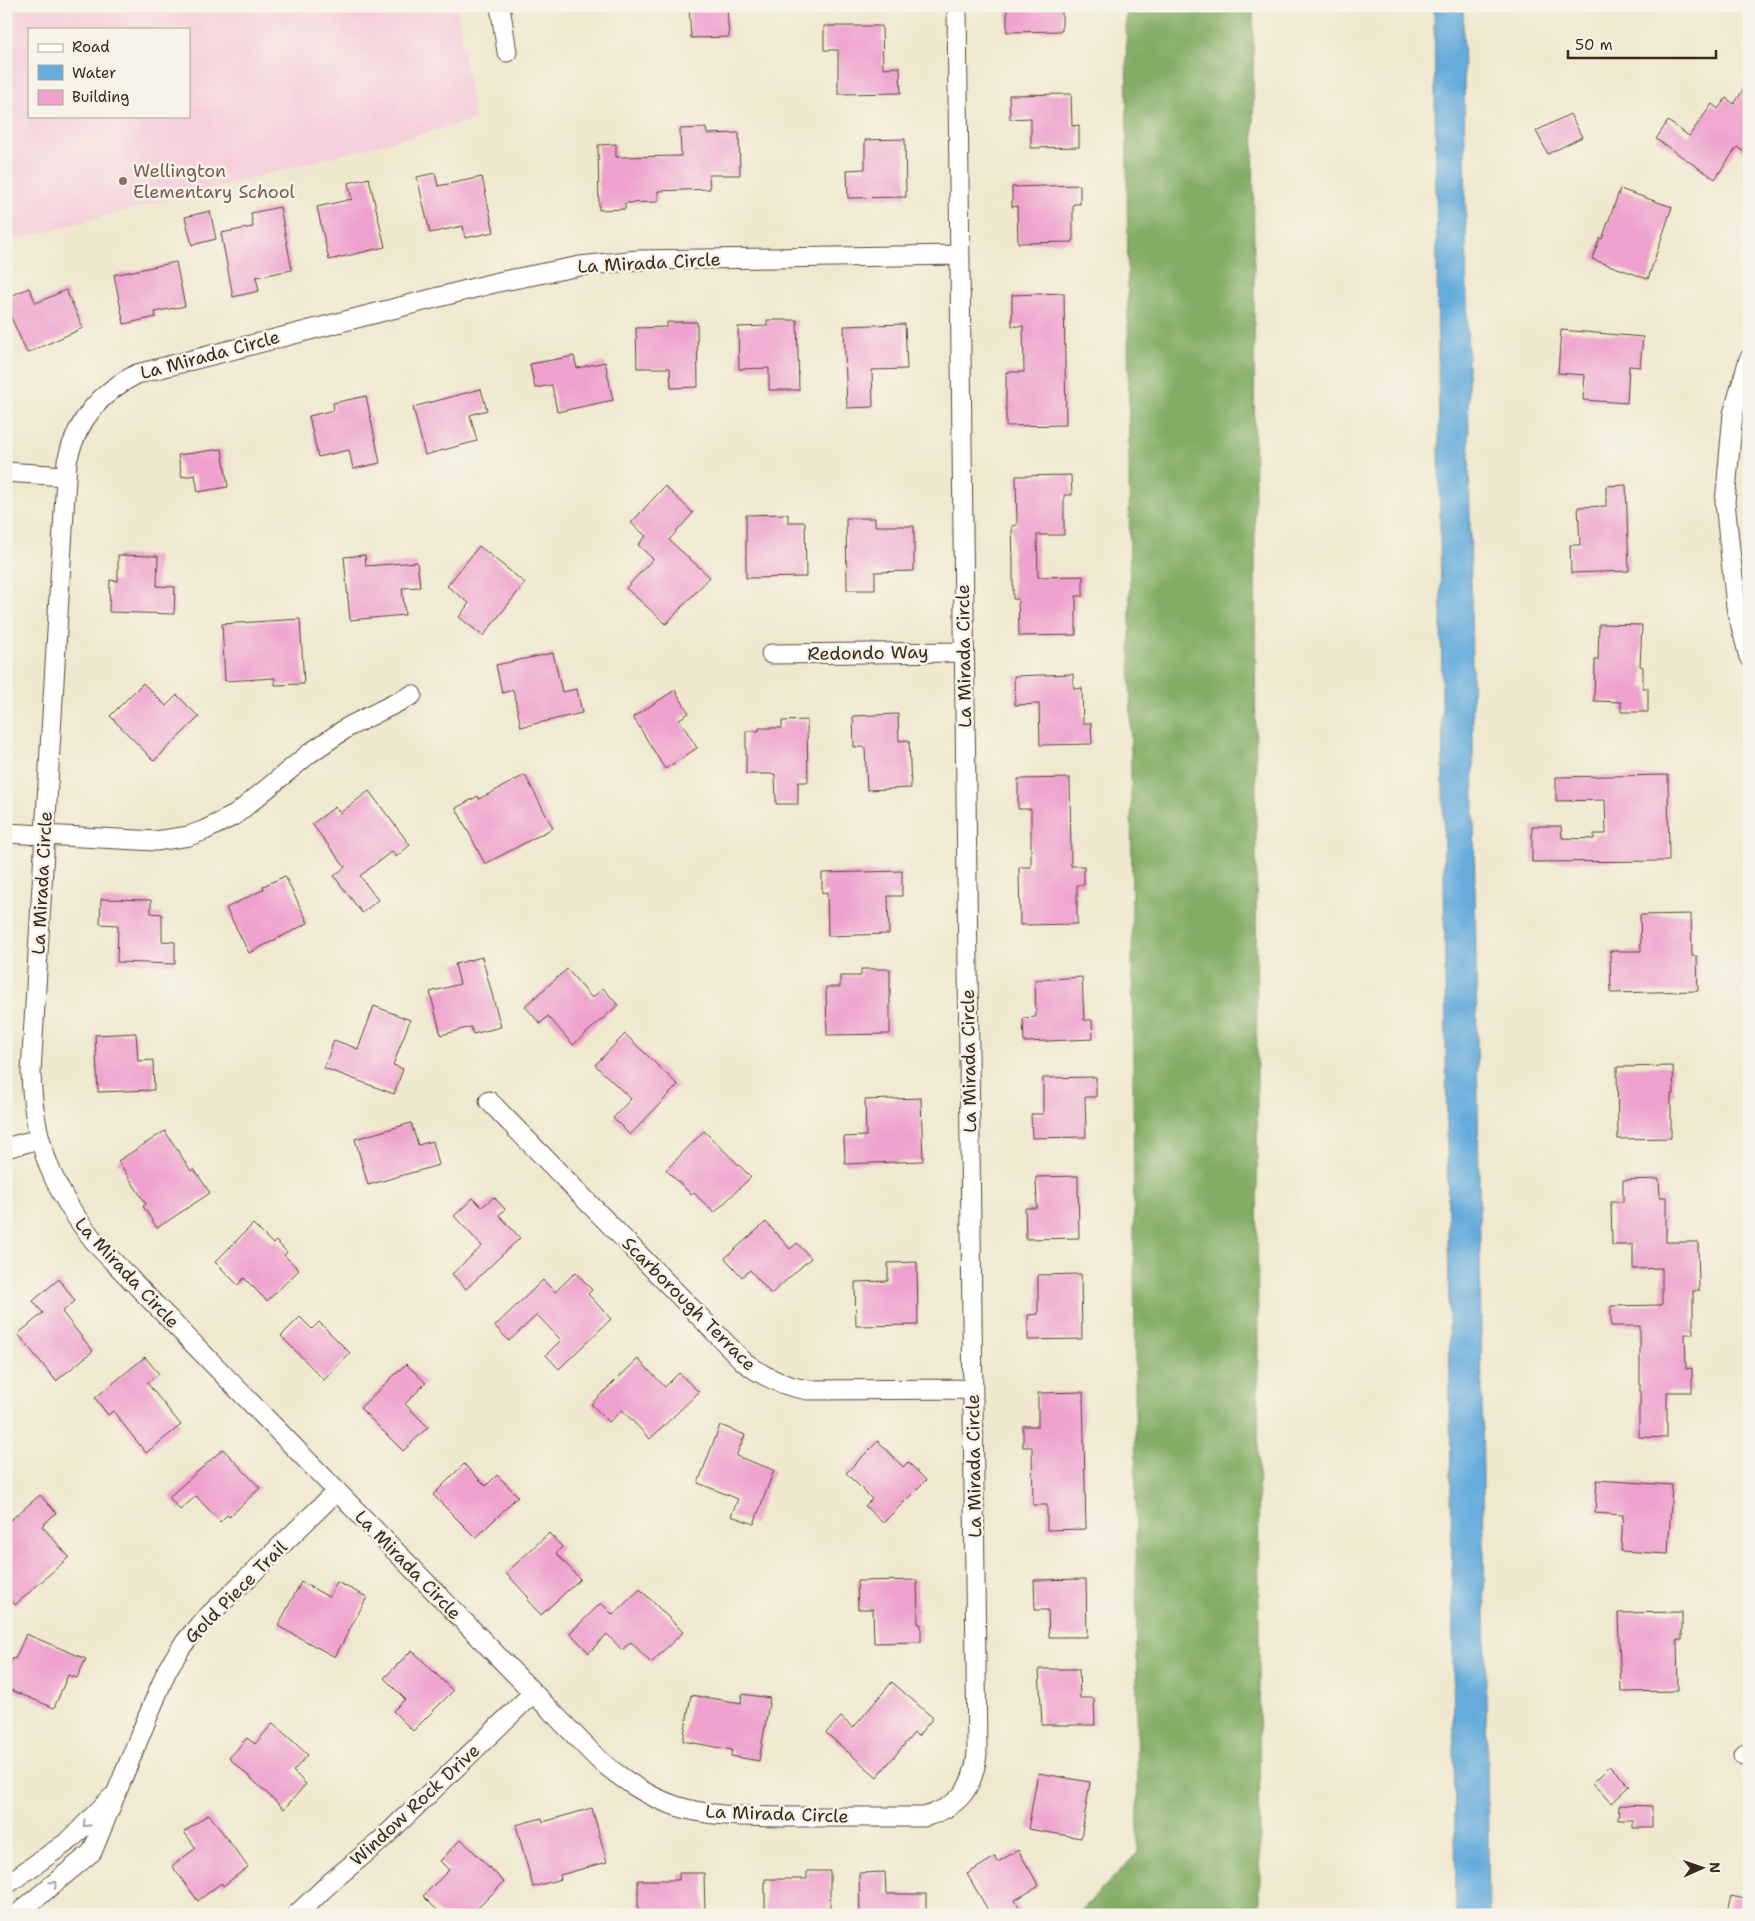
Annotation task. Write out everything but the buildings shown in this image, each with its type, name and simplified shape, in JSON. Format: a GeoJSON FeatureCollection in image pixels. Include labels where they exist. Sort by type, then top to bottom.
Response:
{"type":"FeatureCollection","features":[{"type":"Feature","properties":{"kind":"street"},"geometry":{"type":"LineString","coordinates":[[500,6],[508,52]]}},
{"type":"Feature","properties":{"kind":"street","name":"La Mirada Circle"},"geometry":{"type":"LineString","coordinates":[[957,6],[960,255],[964,652],[977,1754],[975,1769],[970,1783],[962,1796],[951,1806],[938,1813],[924,1817],[738,1816],[707,1814],[677,1806],[648,1795],[622,1779],[598,1759],[101,1249],[81,1226],[63,1198],[48,1168],[34,1114],[32,1072],[65,476],[71,446],[83,420],[101,397],[124,380],[137,374],[498,282],[560,269],[638,260],[960,255]]}},
{"type":"Feature","properties":{"kind":"street"},"geometry":{"type":"LineString","coordinates":[[1749,359],[1733,414],[1725,502],[1736,607],[1749,657]]}},
{"type":"Feature","properties":{"kind":"street"},"geometry":{"type":"LineString","coordinates":[[6,472],[65,476]]}},
{"type":"Feature","properties":{"kind":"street","name":"Redondo Way"},"geometry":{"type":"LineString","coordinates":[[771,654],[964,652]]}},
{"type":"Feature","properties":{"kind":"street"},"geometry":{"type":"LineString","coordinates":[[6,833],[156,841],[189,836],[235,815],[310,753],[348,727],[412,695]]}},
{"type":"Feature","properties":{"kind":"street","name":"Scarborough Terrace"},"geometry":{"type":"LineString","coordinates":[[489,1101],[743,1361],[766,1378],[794,1388],[808,1390],[973,1389]]}},
{"type":"Feature","properties":{"kind":"street"},"geometry":{"type":"LineString","coordinates":[[6,1148],[39,1139]]}},
{"type":"Feature","properties":{"kind":"street","name":"Gold Piece Trail"},"geometry":{"type":"LineString","coordinates":[[16,1915],[92,1852],[167,1670],[182,1646],[200,1624],[337,1491]]}},
{"type":"Feature","properties":{"kind":"street","name":"Window Rock Drive"},"geometry":{"type":"LineString","coordinates":[[296,1915],[332,1881],[379,1842],[533,1693]]}},
{"type":"Feature","properties":{"kind":"street","name":"Gold Piece Trail"},"geometry":{"type":"LineString","coordinates":[[6,1885],[70,1840],[119,1788]]}},
{"type":"Feature","properties":{"kind":"shaded area","name":"Wellington Elementary School"},"geometry":{"type":"Polygon","coordinates":[[[6,6],[457,6],[474,120],[6,242],[6,6]]]}},
{"type":"Feature","properties":{"kind":"green space"},"geometry":{"type":"Polygon","coordinates":[[[1126,6],[1253,6],[1260,1915],[1077,1915],[1138,1852],[1126,6]]]}},
{"type":"Feature","properties":{"kind":"water"},"geometry":{"type":"Polygon","coordinates":[[[1434,6],[1463,6],[1489,1915],[1456,1915],[1434,6]]]}},
{"type":"Feature","properties":{"kind":"place","name":"Wellington Elementary School"},"geometry":{"type":"Point","coordinates":[123,181]}}]}
